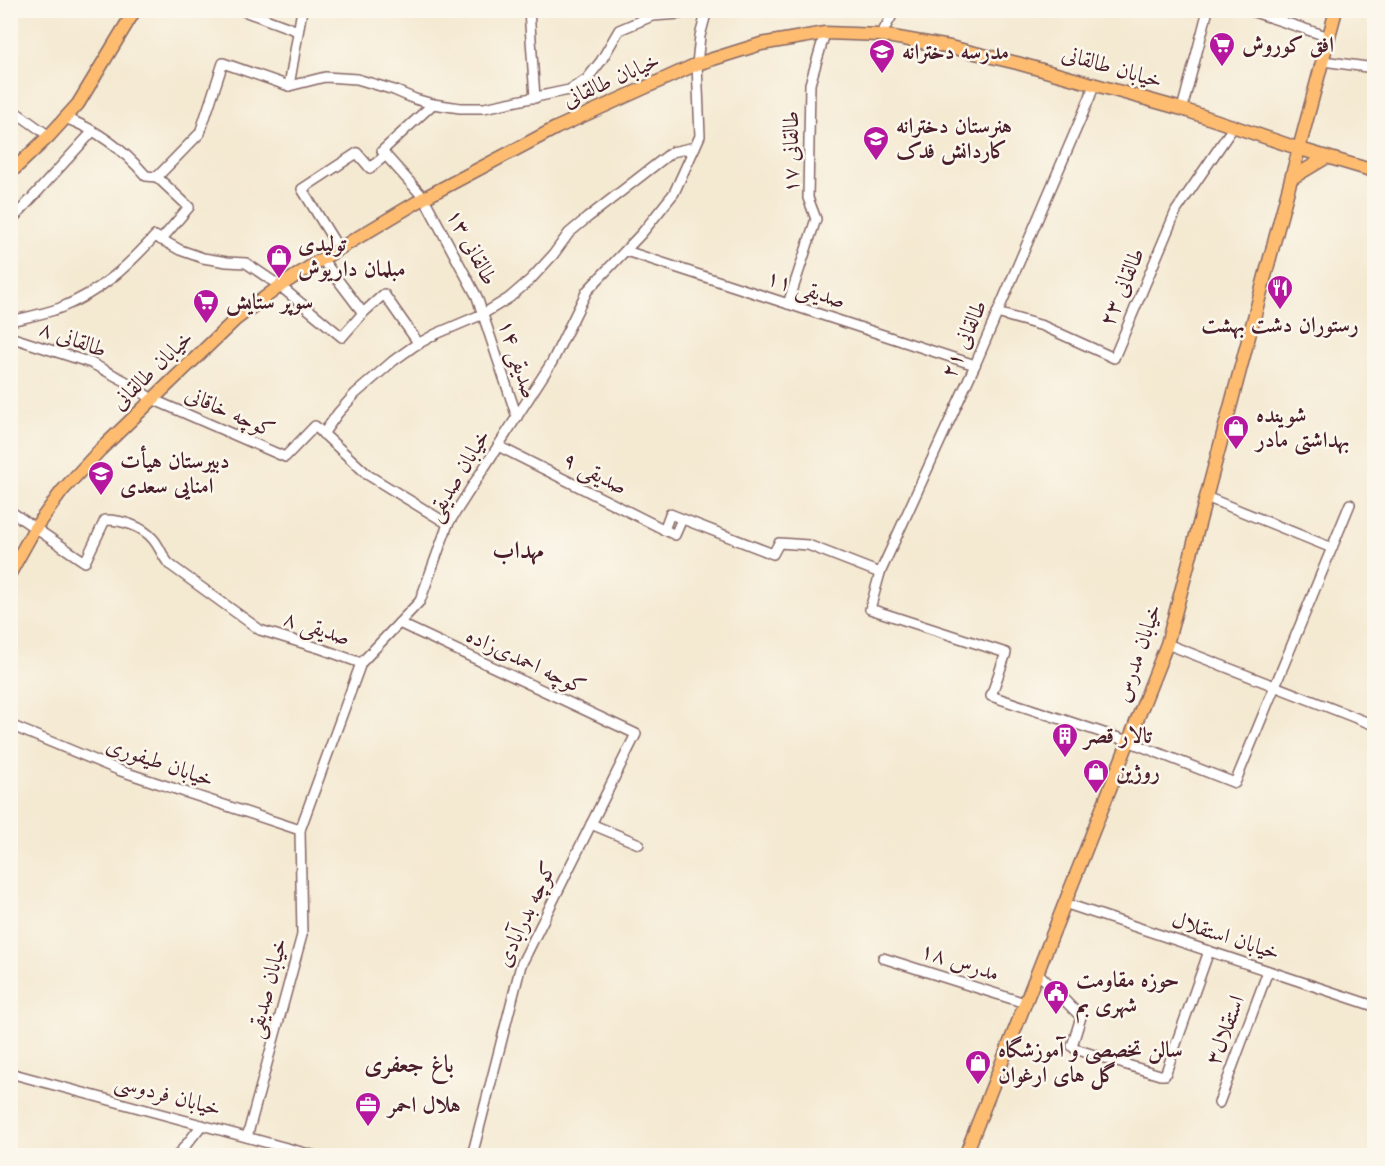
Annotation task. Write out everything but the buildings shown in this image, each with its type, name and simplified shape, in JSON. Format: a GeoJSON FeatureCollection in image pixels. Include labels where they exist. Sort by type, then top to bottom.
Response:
{"type":"FeatureCollection","features":[{"type":"Feature","properties":{"kind":"main road"},"geometry":{"type":"LineString","coordinates":[[10,173],[49,136],[78,104],[135,10]]}},
{"type":"Feature","properties":{"kind":"main road","name":"خیابان مدرس"},"geometry":{"type":"LineString","coordinates":[[965,1155],[1167,644],[1336,10]]}},
{"type":"Feature","properties":{"kind":"main road","name":"خیابان طالقانی"},"geometry":{"type":"LineString","coordinates":[[10,573],[35,528],[62,491],[100,450],[235,320],[280,286],[424,198],[556,128],[697,64],[761,44],[825,33],[881,34],[950,46],[1182,109],[1300,149],[1374,171]]}},
{"type":"Feature","properties":{"kind":"main road"},"geometry":{"type":"LineString","coordinates":[[1292,178],[1327,157]]}},
{"type":"Feature","properties":{"kind":"street"},"geometry":{"type":"LineString","coordinates":[[241,10],[298,32]]}},
{"type":"Feature","properties":{"kind":"street"},"geometry":{"type":"LineString","coordinates":[[289,86],[302,10]]}},
{"type":"Feature","properties":{"kind":"street"},"geometry":{"type":"LineString","coordinates":[[529,10],[535,98]]}},
{"type":"Feature","properties":{"kind":"street"},"geometry":{"type":"LineString","coordinates":[[157,177],[200,133],[223,63],[289,86],[325,77],[357,79],[433,104],[460,108],[483,108],[569,90],[587,79],[601,61],[619,30],[651,16],[680,14],[688,10]]}},
{"type":"Feature","properties":{"kind":"street","name":"خیابان صدیقی"},"geometry":{"type":"LineString","coordinates":[[247,1137],[302,935],[300,830],[362,663],[420,601],[447,524],[552,362],[587,291],[642,234],[674,193],[700,136],[697,64],[700,36],[707,10]]}},
{"type":"Feature","properties":{"kind":"street"},"geometry":{"type":"LineString","coordinates":[[881,34],[895,10]]}},
{"type":"Feature","properties":{"kind":"street"},"geometry":{"type":"LineString","coordinates":[[1182,109],[1208,10]]}},
{"type":"Feature","properties":{"kind":"street"},"geometry":{"type":"LineString","coordinates":[[1248,10],[1329,37]]}},
{"type":"Feature","properties":{"kind":"street","name":"طالقانی ۱۷"},"geometry":{"type":"LineString","coordinates":[[788,304],[816,219],[808,198],[810,84],[825,33]]}},
{"type":"Feature","properties":{"kind":"street"},"geometry":{"type":"LineString","coordinates":[[1323,61],[1374,68]]}},
{"type":"Feature","properties":{"kind":"street","name":"طالقانی ۲۱"},"geometry":{"type":"LineString","coordinates":[[1094,84],[975,365],[880,573],[870,609],[1006,652],[991,696],[1128,741]]}},
{"type":"Feature","properties":{"kind":"street"},"geometry":{"type":"LineString","coordinates":[[339,249],[303,189],[357,153],[370,168],[433,104]]}},
{"type":"Feature","properties":{"kind":"street"},"geometry":{"type":"LineString","coordinates":[[10,108],[49,136]]}},
{"type":"Feature","properties":{"kind":"street"},"geometry":{"type":"LineString","coordinates":[[10,321],[58,308],[84,297],[108,282],[189,207],[157,177],[146,176],[117,147],[93,130],[65,118]]}},
{"type":"Feature","properties":{"kind":"street","name":"طالقانی ۲۳"},"geometry":{"type":"LineString","coordinates":[[997,313],[1043,326],[1114,358],[1176,211],[1234,126]]}},
{"type":"Feature","properties":{"kind":"street"},"geometry":{"type":"LineString","coordinates":[[10,222],[93,130]]}},
{"type":"Feature","properties":{"kind":"street"},"geometry":{"type":"LineString","coordinates":[[447,524],[368,475],[323,434],[355,394],[393,361],[419,344],[459,323],[483,314],[509,298],[531,279],[569,233],[608,201],[672,152],[695,147]]}},
{"type":"Feature","properties":{"kind":"street","name":"طالقانی ۱۳"},"geometry":{"type":"LineString","coordinates":[[384,153],[424,198],[477,297],[483,314]]}},
{"type":"Feature","properties":{"kind":"street"},"geometry":{"type":"LineString","coordinates":[[158,238],[180,250],[203,258],[246,262],[280,286],[342,337],[384,294],[419,344]]}},
{"type":"Feature","properties":{"kind":"street","name":"صدیقی ۱۱"},"geometry":{"type":"LineString","coordinates":[[626,251],[975,365]]}},
{"type":"Feature","properties":{"kind":"street"},"geometry":{"type":"LineString","coordinates":[[322,259],[363,313]]}},
{"type":"Feature","properties":{"kind":"street","name":"صدیقی ۱۴"},"geometry":{"type":"LineString","coordinates":[[483,314],[517,417]]}},
{"type":"Feature","properties":{"kind":"street","name":"طالقانی ۸"},"geometry":{"type":"LineString","coordinates":[[10,337],[91,363],[152,399]]}},
{"type":"Feature","properties":{"kind":"street","name":"کوچه خاقانی"},"geometry":{"type":"LineString","coordinates":[[152,399],[285,458],[315,426],[323,434]]}},
{"type":"Feature","properties":{"kind":"street","name":"صدیقی ۹"},"geometry":{"type":"LineString","coordinates":[[498,446],[675,535],[682,519]]}},
{"type":"Feature","properties":{"kind":"street"},"geometry":{"type":"LineString","coordinates":[[1206,497],[1332,548]]}},
{"type":"Feature","properties":{"kind":"street"},"geometry":{"type":"LineString","coordinates":[[1128,741],[1235,783],[1350,504]]}},
{"type":"Feature","properties":{"kind":"street"},"geometry":{"type":"LineString","coordinates":[[10,510],[35,528]]}},
{"type":"Feature","properties":{"kind":"street"},"geometry":{"type":"LineString","coordinates":[[663,530],[670,514],[773,554],[779,543],[808,545],[880,573]]}},
{"type":"Feature","properties":{"kind":"street","name":"صدیقی ۸"},"geometry":{"type":"LineString","coordinates":[[35,528],[85,562],[105,520],[129,524],[154,539],[169,564],[260,630],[362,663]]}},
{"type":"Feature","properties":{"kind":"street","name":"کوچه احمدی‌زاده"},"geometry":{"type":"LineString","coordinates":[[399,623],[636,734]]}},
{"type":"Feature","properties":{"kind":"street"},"geometry":{"type":"LineString","coordinates":[[1167,644],[1374,724]]}},
{"type":"Feature","properties":{"kind":"street","name":"خیابان طیفوری"},"geometry":{"type":"LineString","coordinates":[[10,725],[121,771],[300,830]]}},
{"type":"Feature","properties":{"kind":"street","name":"کوچه بدرآبادی"},"geometry":{"type":"LineString","coordinates":[[472,1155],[520,964],[636,734]]}},
{"type":"Feature","properties":{"kind":"street"},"geometry":{"type":"LineString","coordinates":[[591,824],[639,844]]}},
{"type":"Feature","properties":{"kind":"street","name":"خیابان استقلال"},"geometry":{"type":"LineString","coordinates":[[1064,903],[1374,1006]]}},
{"type":"Feature","properties":{"kind":"street"},"geometry":{"type":"LineString","coordinates":[[1037,972],[1081,1017],[1071,1046],[1165,1075],[1209,951]]}},
{"type":"Feature","properties":{"kind":"street","name":"مدرس ۱۸"},"geometry":{"type":"LineString","coordinates":[[883,958],[1025,1003]]}},
{"type":"Feature","properties":{"kind":"street","name":"استقلال۳"},"geometry":{"type":"LineString","coordinates":[[1219,1103],[1268,971]]}},
{"type":"Feature","properties":{"kind":"street","name":"خیابان فردوسی"},"geometry":{"type":"LineString","coordinates":[[10,1073],[316,1155]]}},
{"type":"Feature","properties":{"kind":"street"},"geometry":{"type":"LineString","coordinates":[[177,1155],[202,1125]]}},
{"type":"Feature","properties":{"kind":"place","name":"افق کوروش"},"geometry":{"type":"Point","coordinates":[1222,68]}},
{"type":"Feature","properties":{"kind":"place","name":"مدرسه دخترانه"},"geometry":{"type":"Point","coordinates":[882,75]}},
{"type":"Feature","properties":{"kind":"place","name":"هنرستان دخترانه کاردانش فدک"},"geometry":{"type":"Point","coordinates":[876,162]}},
{"type":"Feature","properties":{"kind":"place","name":"تولیدی مبلمان داریوش"},"geometry":{"type":"Point","coordinates":[279,280]}},
{"type":"Feature","properties":{"kind":"place","name":"رستوران دشت بهشت"},"geometry":{"type":"Point","coordinates":[1280,311]}},
{"type":"Feature","properties":{"kind":"place","name":"سوپر ستایش"},"geometry":{"type":"Point","coordinates":[206,325]}},
{"type":"Feature","properties":{"kind":"place","name":"شوینده بهداشتی مادر"},"geometry":{"type":"Point","coordinates":[1236,451]}},
{"type":"Feature","properties":{"kind":"place","name":"دبیرستان هیأت امنایی سعدی"},"geometry":{"type":"Point","coordinates":[101,497]}},
{"type":"Feature","properties":{"kind":"place","name":"تالار قصر"},"geometry":{"type":"Point","coordinates":[1065,759]}},
{"type":"Feature","properties":{"kind":"place","name":"روژین"},"geometry":{"type":"Point","coordinates":[1096,795]}},
{"type":"Feature","properties":{"kind":"place","name":"حوزه مقاومت شهری بم"},"geometry":{"type":"Point","coordinates":[1056,1016]}},
{"type":"Feature","properties":{"kind":"place","name":"سالن تخصصی و آموزشگاه گل های ارغوان"},"geometry":{"type":"Point","coordinates":[978,1086]}},
{"type":"Feature","properties":{"kind":"place","name":"هلال احمر"},"geometry":{"type":"Point","coordinates":[368,1128]}},
{"type":"Feature","properties":{"kind":"district","name":"مهداب"},"geometry":{"type":"Point","coordinates":[518,550]}},
{"type":"Feature","properties":{"kind":"district","name":"باغ جعفری"},"geometry":{"type":"Point","coordinates":[409,1064]}}]}
